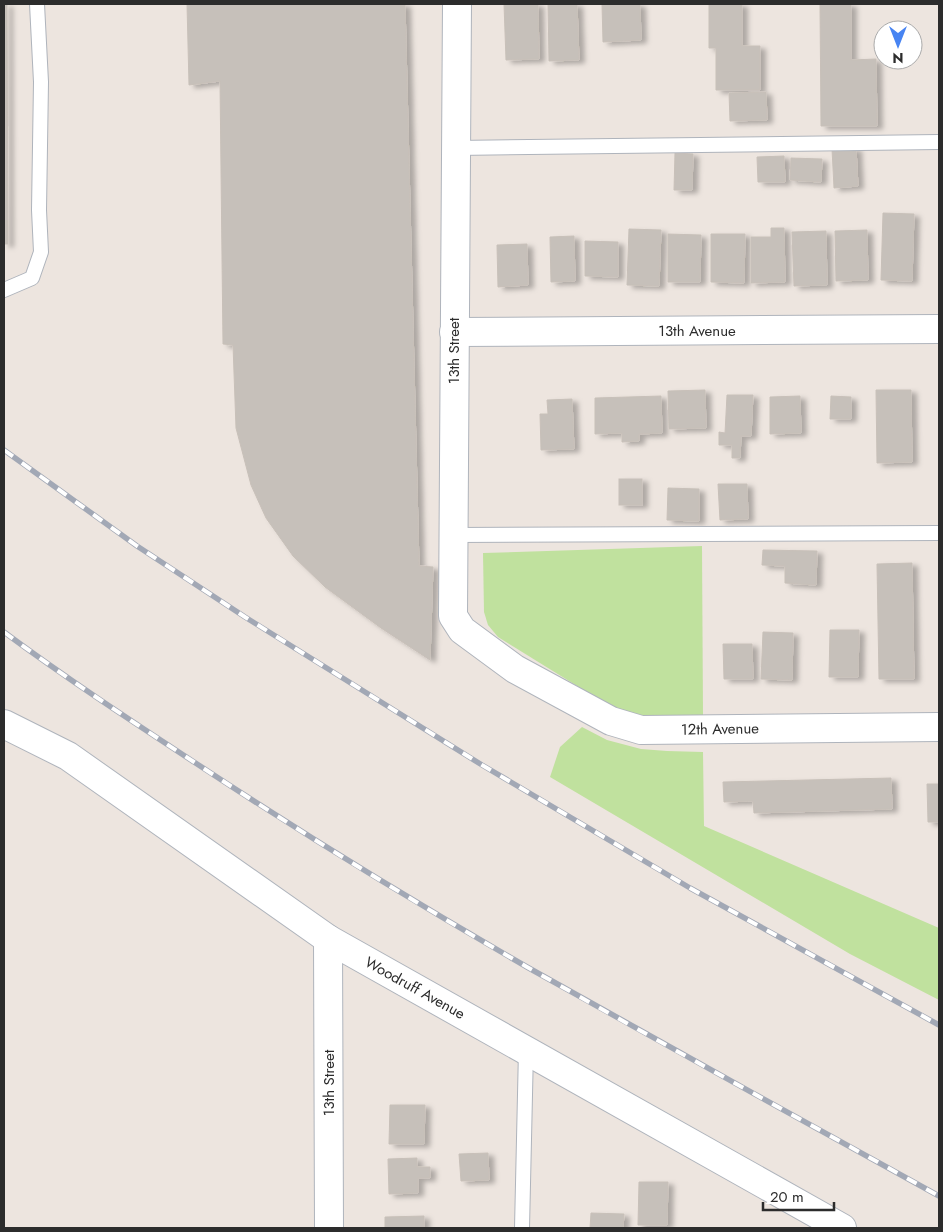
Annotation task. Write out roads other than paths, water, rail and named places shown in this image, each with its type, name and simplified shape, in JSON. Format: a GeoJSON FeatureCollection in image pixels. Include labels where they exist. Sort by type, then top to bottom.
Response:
{"type":"FeatureCollection","features":[{"type":"Feature","properties":{"kind":"street","name":"13th Street"},"geometry":{"type":"LineString","coordinates":[[457,4],[453,616],[462,630],[515,669]]}},
{"type":"Feature","properties":{"kind":"street","name":"13th Avenue"},"geometry":{"type":"LineString","coordinates":[[454,332],[939,330]]}},
{"type":"Feature","properties":{"kind":"street","name":"12th Avenue"},"geometry":{"type":"LineString","coordinates":[[515,669],[611,721],[641,730],[939,727]]}},
{"type":"Feature","properties":{"kind":"street","name":"Woodruff Avenue"},"geometry":{"type":"LineString","coordinates":[[4,724],[68,756],[328,939],[842,1228]]}},
{"type":"Feature","properties":{"kind":"street","name":"13th Street"},"geometry":{"type":"LineString","coordinates":[[328,939],[329,1228]]}},
{"type":"Feature","properties":{"kind":"lane"},"geometry":{"type":"LineString","coordinates":[[4,290],[32,278],[41,252],[39,210],[41,82],[37,4]]}},
{"type":"Feature","properties":{"kind":"lane"},"geometry":{"type":"LineString","coordinates":[[456,148],[939,142]]}},
{"type":"Feature","properties":{"kind":"lane"},"geometry":{"type":"LineString","coordinates":[[454,535],[939,534]]}},
{"type":"Feature","properties":{"kind":"lane"},"geometry":{"type":"LineString","coordinates":[[522,1228],[526,1050]]}},
{"type":"Feature","properties":{"kind":"railway"},"geometry":{"type":"LineString","coordinates":[[4,450],[137,546],[245,617],[482,765],[690,888],[939,1025]]}},
{"type":"Feature","properties":{"kind":"railway"},"geometry":{"type":"LineString","coordinates":[[4,632],[74,682],[170,746],[401,893],[578,996],[939,1196]]}}]}
